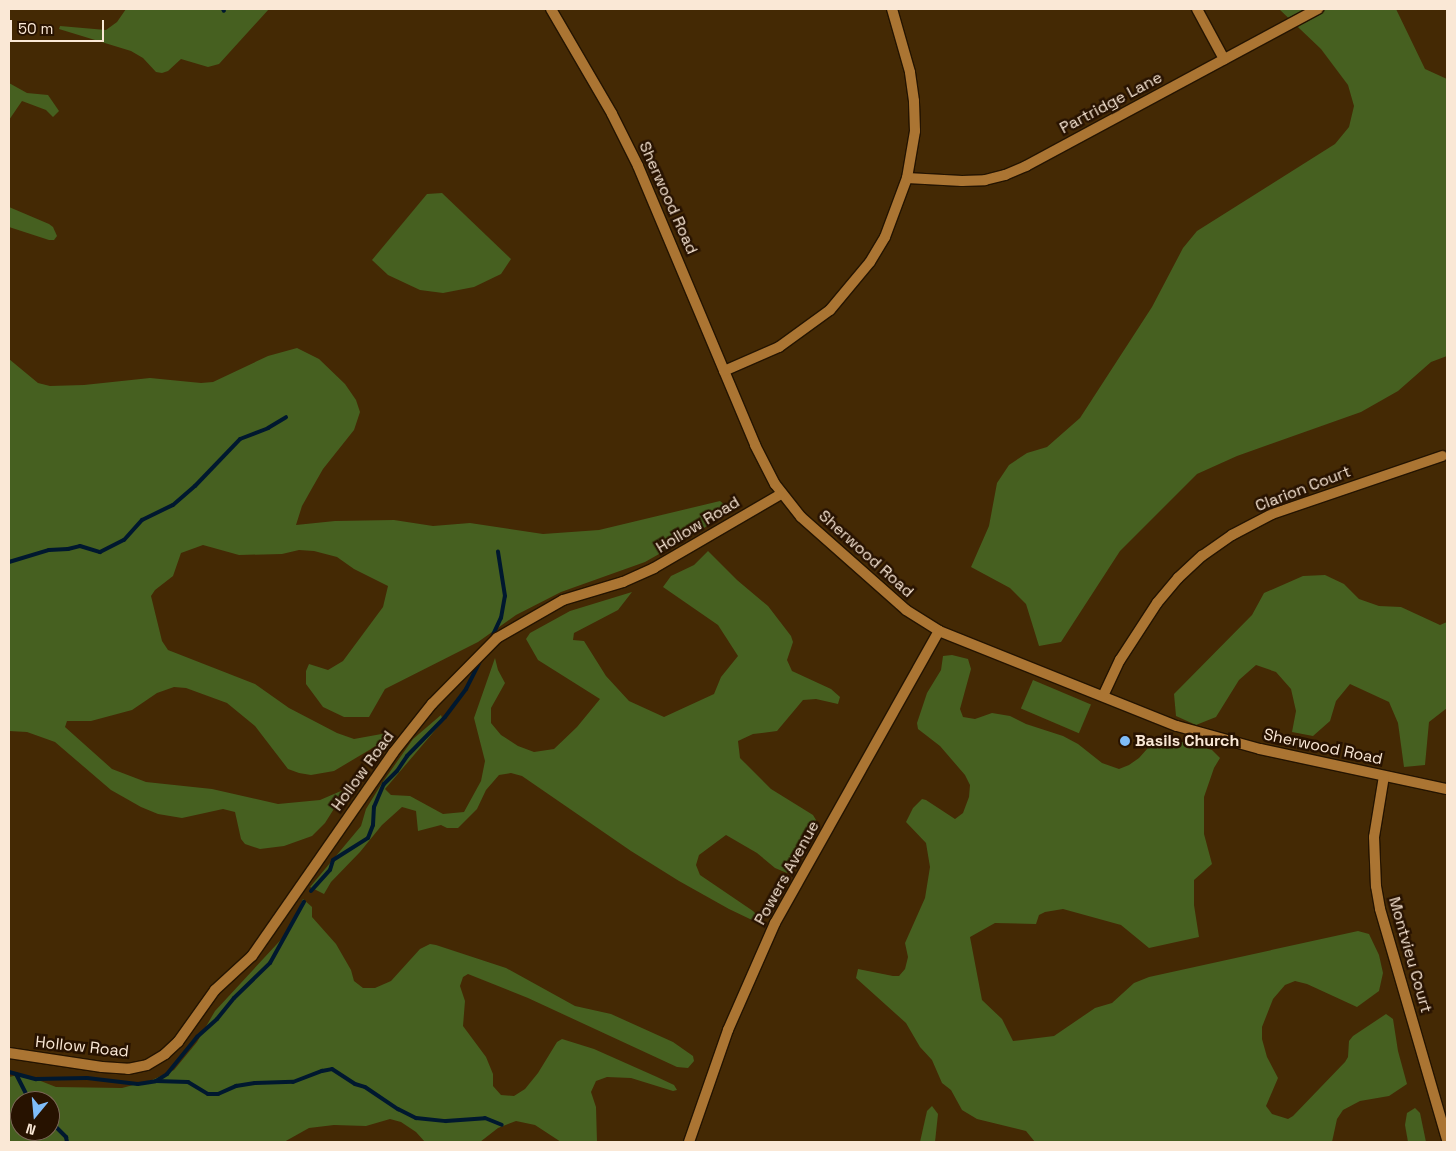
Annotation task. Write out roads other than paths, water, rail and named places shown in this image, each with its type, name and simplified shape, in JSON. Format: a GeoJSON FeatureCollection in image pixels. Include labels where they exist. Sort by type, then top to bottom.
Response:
{"type":"FeatureCollection","features":[{"type":"Feature","properties":{"kind":"street","name":"Sherwood Road"},"geometry":{"type":"LineString","coordinates":[[551,9],[612,114],[638,166],[755,445],[781,494],[801,517],[840,553],[906,610],[938,632],[1196,732],[1253,747],[1447,789]]}},
{"type":"Feature","properties":{"kind":"street"},"geometry":{"type":"LineString","coordinates":[[724,371],[778,347],[830,310],[870,262],[885,237],[907,178],[915,131],[914,102],[904,46],[892,9]]}},
{"type":"Feature","properties":{"kind":"street"},"geometry":{"type":"LineString","coordinates":[[1197,9],[1224,59]]}},
{"type":"Feature","properties":{"kind":"street","name":"Partridge Lane"},"geometry":{"type":"LineString","coordinates":[[907,178],[962,181],[985,180],[1005,175],[1026,166],[1318,9]]}},
{"type":"Feature","properties":{"kind":"street","name":"Clarion Court"},"geometry":{"type":"LineString","coordinates":[[1103,696],[1120,660],[1157,603],[1178,578],[1202,556],[1232,535],[1272,514],[1442,456]]}},
{"type":"Feature","properties":{"kind":"street","name":"Hollow Road"},"geometry":{"type":"LineString","coordinates":[[9,1053],[128,1069],[147,1065],[164,1054],[178,1042],[215,990],[252,956],[382,769],[432,704],[497,638],[563,600],[623,582],[654,568],[781,494]]}},
{"type":"Feature","properties":{"kind":"street","name":"Powers Avenue"},"geometry":{"type":"LineString","coordinates":[[689,1142],[731,1024],[775,923],[938,632]]}},
{"type":"Feature","properties":{"kind":"street","name":"Montvieu Court"},"geometry":{"type":"LineString","coordinates":[[1384,776],[1374,837],[1376,886],[1380,908],[1447,1140]]}},
{"type":"Feature","properties":{"kind":"waterway"},"geometry":{"type":"LineString","coordinates":[[9,562],[49,550],[80,546],[100,552],[124,540],[142,520],[173,505],[195,486],[240,439],[268,428],[286,417]]}},
{"type":"Feature","properties":{"kind":"waterway"},"geometry":{"type":"LineString","coordinates":[[491,639],[501,618],[505,596],[498,552]]}},
{"type":"Feature","properties":{"kind":"waterway"},"geometry":{"type":"LineString","coordinates":[[311,891],[330,870],[333,860],[368,838],[373,825],[374,807],[384,784],[397,771],[407,756],[445,717],[466,689],[481,659]]}},
{"type":"Feature","properties":{"kind":"waterway"},"geometry":{"type":"LineString","coordinates":[[9,1072],[36,1079],[87,1078],[138,1084],[156,1081],[167,1074],[197,1037],[217,1019],[234,998],[270,963],[304,902]]}},
{"type":"Feature","properties":{"kind":"waterway"},"geometry":{"type":"LineString","coordinates":[[156,1081],[188,1082],[208,1094],[218,1094],[236,1086],[255,1083],[293,1082],[332,1069],[416,1118],[446,1121],[485,1118],[502,1125]]}},
{"type":"Feature","properties":{"kind":"waterway"},"geometry":{"type":"LineString","coordinates":[[16,1074],[24,1091]]}},
{"type":"Feature","properties":{"kind":"waterway"},"geometry":{"type":"LineString","coordinates":[[60,1131],[66,1137],[67,1142]]}},
{"type":"Feature","properties":{"kind":"place","name":"Basils Church"},"geometry":{"type":"Point","coordinates":[1125,741]}}]}
